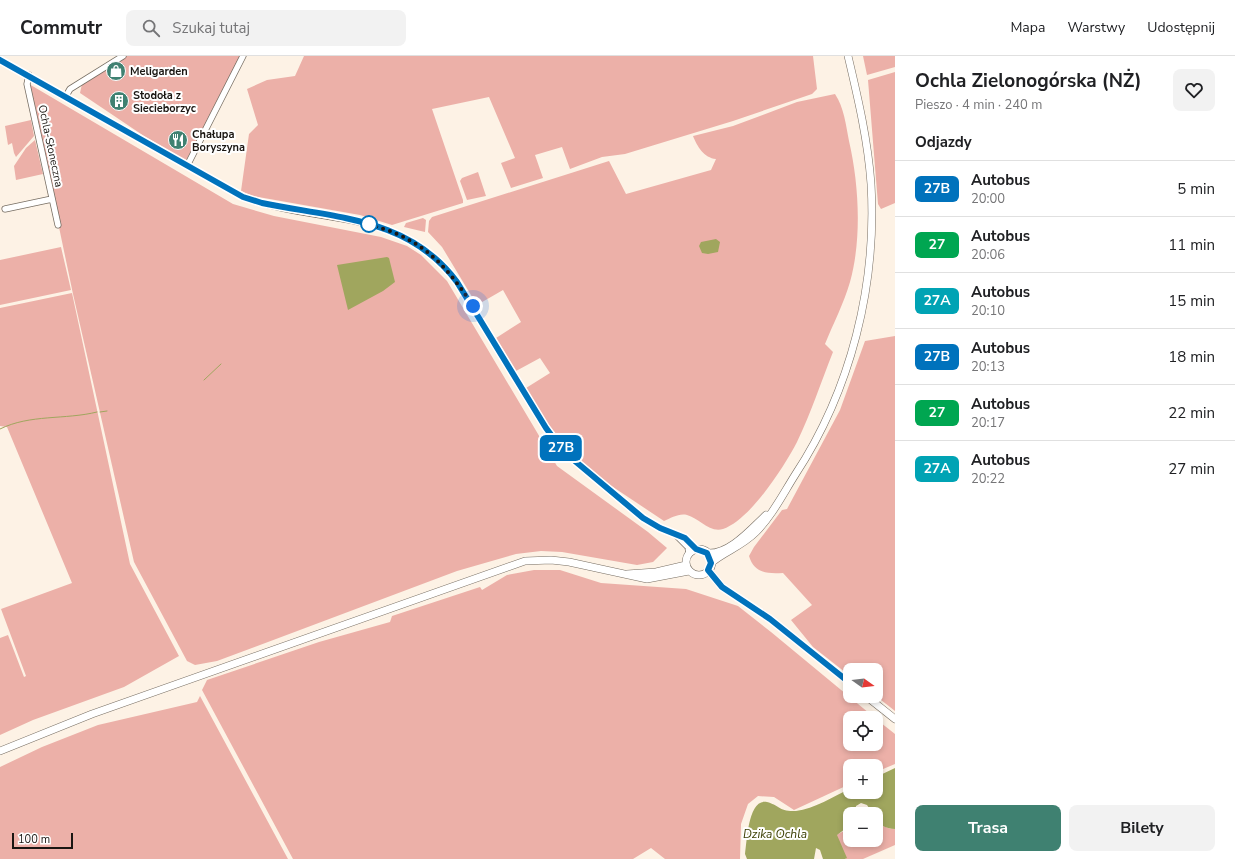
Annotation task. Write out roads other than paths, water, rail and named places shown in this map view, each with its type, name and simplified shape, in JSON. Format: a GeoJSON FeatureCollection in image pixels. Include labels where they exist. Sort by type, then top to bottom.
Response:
{"type":"FeatureCollection","features":[{"type":"Feature","properties":{"kind":"main road"},"geometry":{"type":"LineString","coordinates":[[0,751],[92,714],[517,563],[525,561],[551,560],[619,574],[656,572],[688,568],[695,574],[705,572],[711,563],[745,542],[761,527],[802,465],[824,423],[846,369],[861,317],[867,279],[872,214],[867,151],[856,88],[848,56]]}},
{"type":"Feature","properties":{"kind":"main road"},"geometry":{"type":"LineString","coordinates":[[688,568],[689,554],[698,550],[707,553],[719,552],[735,543],[772,510]]}},
{"type":"Feature","properties":{"kind":"main road"},"geometry":{"type":"LineString","coordinates":[[707,553],[711,563]]}},
{"type":"Feature","properties":{"kind":"main road"},"geometry":{"type":"LineString","coordinates":[[705,572],[712,583],[722,587],[770,619],[843,677]]}},
{"type":"Feature","properties":{"kind":"main road"},"geometry":{"type":"LineString","coordinates":[[875,703],[895,719]]}},
{"type":"Feature","properties":{"kind":"street"},"geometry":{"type":"LineString","coordinates":[[66,96],[70,89],[122,56]]}},
{"type":"Feature","properties":{"kind":"street"},"geometry":{"type":"LineString","coordinates":[[187,166],[243,56]]}},
{"type":"Feature","properties":{"kind":"street"},"geometry":{"type":"LineString","coordinates":[[0,60],[29,75],[187,166],[249,199],[387,229],[409,238],[428,251],[442,263],[457,282],[546,428],[563,451],[643,518],[676,536],[685,538],[698,550]]}},
{"type":"Feature","properties":{"kind":"street","name":"Ochla-Słoneczna"},"geometry":{"type":"LineString","coordinates":[[29,75],[27,84],[58,225]]}},
{"type":"Feature","properties":{"kind":"street","name":"Ochla-Słoneczna"},"geometry":{"type":"LineString","coordinates":[[5,209],[52,199]]}},
{"type":"Feature","properties":{"kind":"street"},"geometry":{"type":"LineString","coordinates":[[676,536],[688,548],[689,554]]}},
{"type":"Feature","properties":{"kind":"water"},"geometry":{"type":"Polygon","coordinates":[[[716,239],[720,242],[718,252],[708,254],[702,253],[699,246],[701,242],[716,239]]]}},
{"type":"Feature","properties":{"kind":"water"},"geometry":{"type":"Polygon","coordinates":[[[387,257],[389,258],[395,282],[383,291],[348,310],[337,265],[387,257]]]}},
{"type":"Feature","properties":{"kind":"water","name":"Dzika Ochla"},"geometry":{"type":"Polygon","coordinates":[[[895,768],[895,829],[883,826],[883,807],[868,807],[861,803],[856,807],[843,807],[843,830],[837,835],[847,858],[845,859],[823,859],[820,850],[816,848],[814,859],[747,859],[745,854],[752,814],[756,807],[761,803],[767,802],[786,810],[796,811],[817,805],[843,792],[843,799],[883,799],[883,774],[895,768]]]}},
{"type":"Feature","properties":{"kind":"waterway"},"geometry":{"type":"LineString","coordinates":[[204,380],[221,364]]}},
{"type":"Feature","properties":{"kind":"waterway"},"geometry":{"type":"LineString","coordinates":[[100,412],[107,411]]}},
{"type":"Feature","properties":{"kind":"waterway"},"geometry":{"type":"LineString","coordinates":[[0,429],[23,421],[97,412]]}},
{"type":"Feature","properties":{"kind":"place","name":"Meligarden"},"geometry":{"type":"Point","coordinates":[116,71]}},
{"type":"Feature","properties":{"kind":"place","name":"Stodoła z Siecieborzyc"},"geometry":{"type":"Point","coordinates":[119,101]}},
{"type":"Feature","properties":{"kind":"place","name":"Chałupa Boryszyna"},"geometry":{"type":"Point","coordinates":[178,140]}}]}
